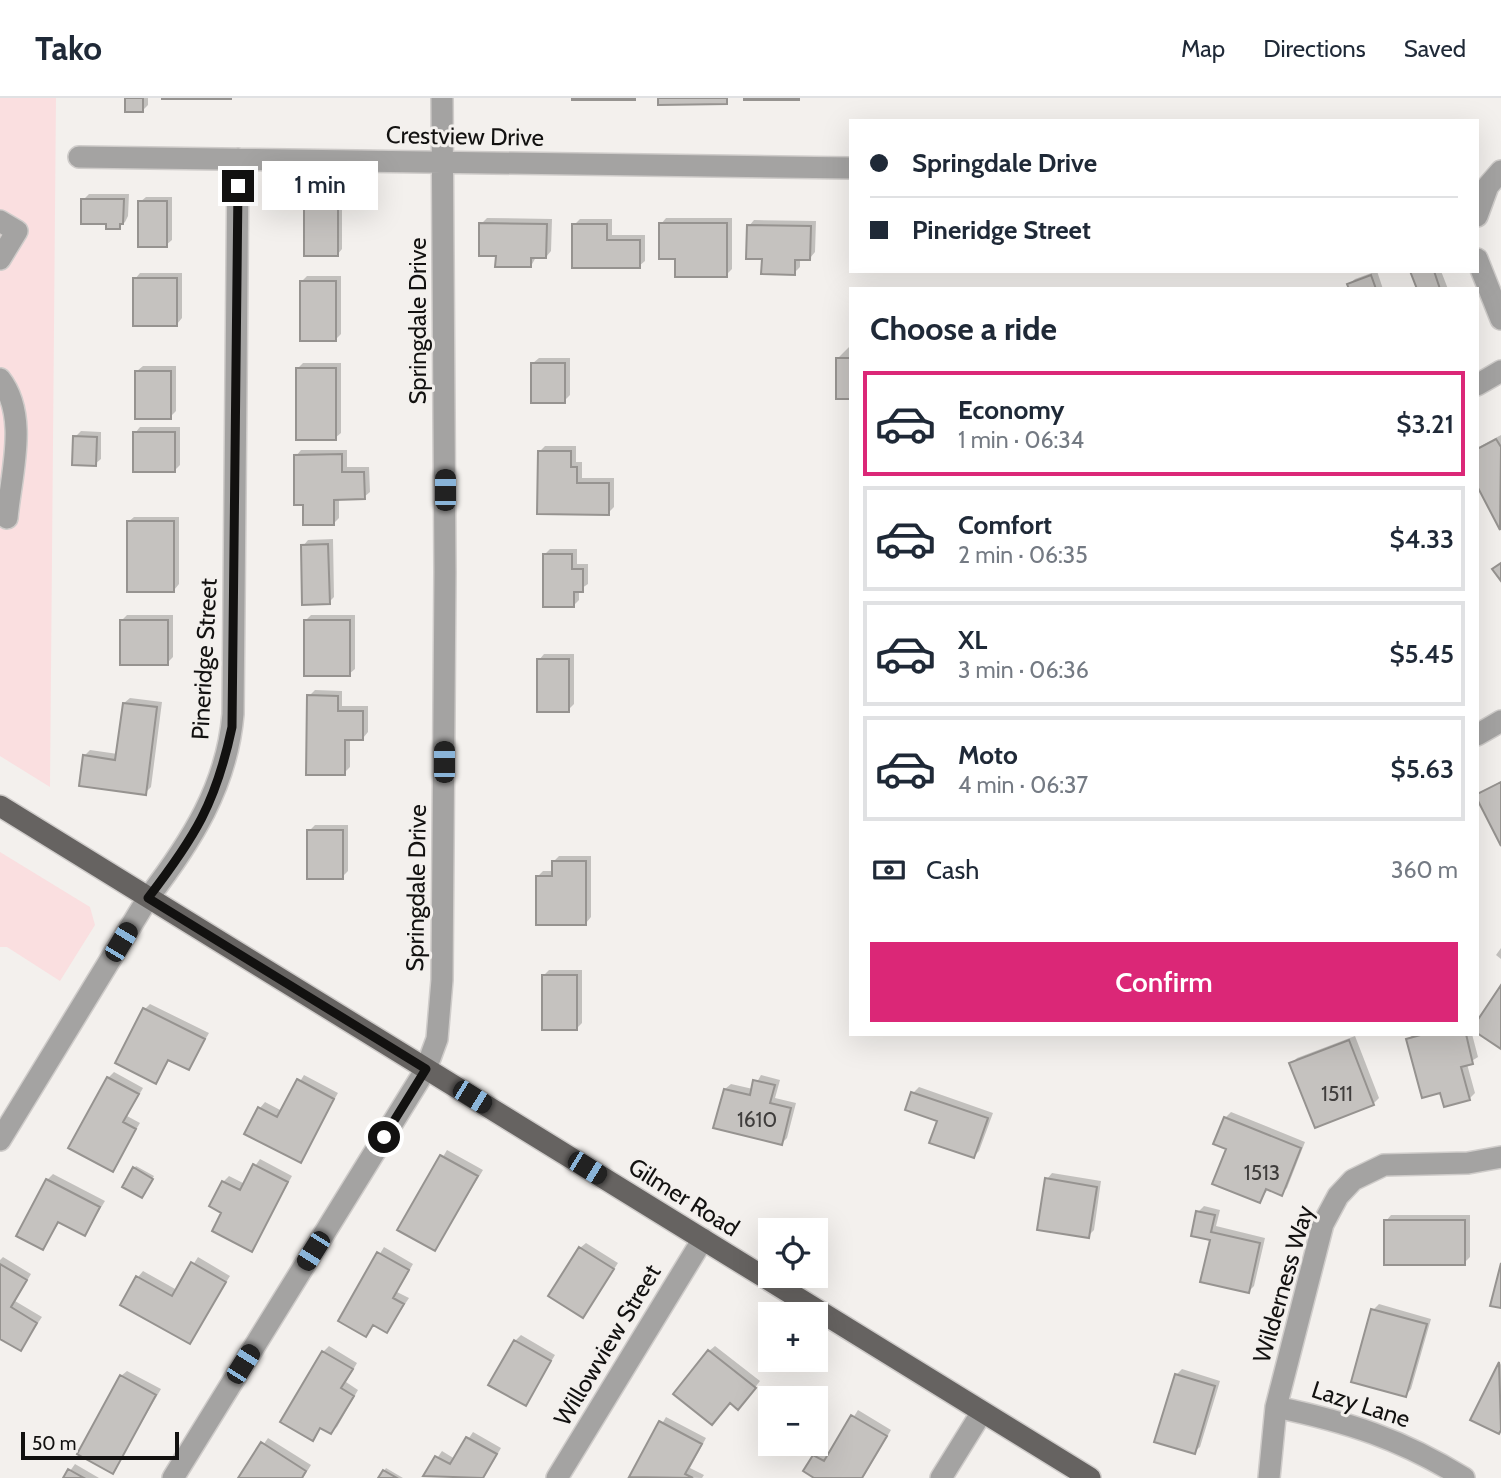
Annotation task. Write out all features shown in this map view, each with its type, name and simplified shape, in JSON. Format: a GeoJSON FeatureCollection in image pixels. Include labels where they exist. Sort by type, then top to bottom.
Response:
{"type":"FeatureCollection","features":[{"type":"Feature","properties":{"kind":"main road","name":"Gilmer Road"},"geometry":{"type":"LineString","coordinates":[[0,806],[1090,1478]]}},
{"type":"Feature","properties":{"kind":"street","name":"Springdale Drive"},"geometry":{"type":"LineString","coordinates":[[173,1478],[426,1069],[437,1039],[442,980],[445,585],[442,98]]}},
{"type":"Feature","properties":{"kind":"street","name":"Crestview Drive"},"geometry":{"type":"LineString","coordinates":[[79,157],[849,168]]}},
{"type":"Feature","properties":{"kind":"street","name":"Pineridge Street"},"geometry":{"type":"LineString","coordinates":[[0,1140],[148,898],[175,863],[210,805],[220,779],[232,727],[239,159]]}},
{"type":"Feature","properties":{"kind":"street"},"geometry":{"type":"LineString","coordinates":[[1479,210],[1489,179]]}},
{"type":"Feature","properties":{"kind":"street"},"geometry":{"type":"LineString","coordinates":[[0,221],[17,231],[0,259]]}},
{"type":"Feature","properties":{"kind":"street"},"geometry":{"type":"LineString","coordinates":[[1479,264],[1501,319]]}},
{"type":"Feature","properties":{"kind":"street"},"geometry":{"type":"LineString","coordinates":[[1479,384],[1501,371]]}},
{"type":"Feature","properties":{"kind":"street"},"geometry":{"type":"LineString","coordinates":[[0,379],[12,400],[8,416],[7,518]]}},
{"type":"Feature","properties":{"kind":"street"},"geometry":{"type":"LineString","coordinates":[[1479,734],[1501,720]]}},
{"type":"Feature","properties":{"kind":"street","name":"Wilderness Way"},"geometry":{"type":"LineString","coordinates":[[1269,1478],[1276,1407],[1323,1224],[1346,1186],[1363,1174],[1384,1165],[1468,1163],[1501,1157]]}},
{"type":"Feature","properties":{"kind":"street","name":"Willowview Street"},"geometry":{"type":"LineString","coordinates":[[557,1478],[703,1239]]}},
{"type":"Feature","properties":{"kind":"street","name":"Lazy Lane"},"geometry":{"type":"LineString","coordinates":[[1276,1407],[1368,1429],[1415,1449],[1464,1478]]}},
{"type":"Feature","properties":{"kind":"street"},"geometry":{"type":"LineString","coordinates":[[941,1478],[982,1412]]}},
{"type":"Feature","properties":{"kind":"shaded area"},"geometry":{"type":"Polygon","coordinates":[[[0,98],[56,98],[50,787],[0,756],[0,98]]]}},
{"type":"Feature","properties":{"kind":"shaded area"},"geometry":{"type":"Polygon","coordinates":[[[0,852],[90,907],[95,925],[60,981],[7,947],[0,947],[0,852]]]}},
{"type":"Feature","properties":{"kind":"building"},"geometry":{"type":"Polygon","coordinates":[[[125,98],[143,98],[143,112],[125,112],[125,98]]]}},
{"type":"Feature","properties":{"kind":"building"},"geometry":{"type":"Polygon","coordinates":[[[231,98],[231,99],[162,99],[231,98]]]}},
{"type":"Feature","properties":{"kind":"building"},"geometry":{"type":"Polygon","coordinates":[[[635,98],[635,100],[572,100],[635,98]]]}},
{"type":"Feature","properties":{"kind":"building"},"geometry":{"type":"Polygon","coordinates":[[[658,98],[727,98],[727,104],[658,105],[658,98]]]}},
{"type":"Feature","properties":{"kind":"building"},"geometry":{"type":"Polygon","coordinates":[[[799,98],[799,100],[744,100],[799,98]]]}},
{"type":"Feature","properties":{"kind":"building"},"geometry":{"type":"Polygon","coordinates":[[[81,199],[124,199],[123,224],[120,224],[120,229],[106,229],[106,224],[81,224],[81,199]]]}},
{"type":"Feature","properties":{"kind":"building"},"geometry":{"type":"Polygon","coordinates":[[[138,201],[167,201],[167,247],[138,247],[138,201]]]}},
{"type":"Feature","properties":{"kind":"building"},"geometry":{"type":"Polygon","coordinates":[[[304,207],[338,207],[338,256],[304,256],[304,207]]]}},
{"type":"Feature","properties":{"kind":"building"},"geometry":{"type":"Polygon","coordinates":[[[479,223],[547,224],[546,258],[531,258],[531,267],[495,267],[496,256],[479,256],[479,223]]]}},
{"type":"Feature","properties":{"kind":"building"},"geometry":{"type":"Polygon","coordinates":[[[659,223],[727,223],[727,277],[675,277],[675,259],[659,259],[659,223]]]}},
{"type":"Feature","properties":{"kind":"building"},"geometry":{"type":"Polygon","coordinates":[[[572,224],[607,224],[607,240],[640,240],[640,268],[572,268],[572,224]]]}},
{"type":"Feature","properties":{"kind":"building"},"geometry":{"type":"Polygon","coordinates":[[[747,225],[811,226],[810,260],[795,260],[795,275],[761,274],[762,259],[746,259],[747,225]]]}},
{"type":"Feature","properties":{"kind":"building"},"geometry":{"type":"Polygon","coordinates":[[[1411,273],[1435,273],[1439,287],[1416,287],[1411,273]]]}},
{"type":"Feature","properties":{"kind":"building"},"geometry":{"type":"Polygon","coordinates":[[[1371,275],[1375,287],[1348,287],[1347,284],[1371,275]]]}},
{"type":"Feature","properties":{"kind":"building"},"geometry":{"type":"Polygon","coordinates":[[[133,278],[177,278],[177,326],[133,326],[133,278]]]}},
{"type":"Feature","properties":{"kind":"building"},"geometry":{"type":"Polygon","coordinates":[[[300,281],[336,281],[336,341],[300,341],[300,281]]]}},
{"type":"Feature","properties":{"kind":"building"},"geometry":{"type":"Polygon","coordinates":[[[836,358],[849,358],[849,399],[836,399],[836,358]]]}},
{"type":"Feature","properties":{"kind":"building"},"geometry":{"type":"Polygon","coordinates":[[[531,363],[565,363],[565,403],[531,403],[531,363]]]}},
{"type":"Feature","properties":{"kind":"building"},"geometry":{"type":"Polygon","coordinates":[[[296,368],[336,368],[336,440],[296,440],[296,368]]]}},
{"type":"Feature","properties":{"kind":"building"},"geometry":{"type":"Polygon","coordinates":[[[135,371],[171,371],[171,419],[135,419],[135,371]]]}},
{"type":"Feature","properties":{"kind":"building"},"geometry":{"type":"Polygon","coordinates":[[[133,432],[175,432],[175,472],[133,472],[133,432]]]}},
{"type":"Feature","properties":{"kind":"building"},"geometry":{"type":"Polygon","coordinates":[[[73,436],[97,437],[96,466],[72,465],[73,436]]]}},
{"type":"Feature","properties":{"kind":"building"},"geometry":{"type":"Polygon","coordinates":[[[1496,439],[1501,447],[1500,530],[1479,490],[1479,448],[1496,439]]]}},
{"type":"Feature","properties":{"kind":"building"},"geometry":{"type":"Polygon","coordinates":[[[538,451],[571,451],[571,467],[577,467],[577,483],[609,483],[609,515],[537,514],[538,451]]]}},
{"type":"Feature","properties":{"kind":"building"},"geometry":{"type":"Polygon","coordinates":[[[342,454],[342,472],[364,472],[365,499],[334,500],[334,525],[303,525],[303,505],[294,505],[294,455],[342,454]]]}},
{"type":"Feature","properties":{"kind":"building"},"geometry":{"type":"Polygon","coordinates":[[[127,521],[174,521],[174,592],[127,592],[127,521]]]}},
{"type":"Feature","properties":{"kind":"building"},"geometry":{"type":"Polygon","coordinates":[[[328,544],[330,604],[302,605],[301,545],[328,544]]]}},
{"type":"Feature","properties":{"kind":"building"},"geometry":{"type":"Polygon","coordinates":[[[543,554],[572,554],[572,569],[583,569],[583,592],[574,592],[574,607],[543,607],[543,554]]]}},
{"type":"Feature","properties":{"kind":"building"},"geometry":{"type":"Polygon","coordinates":[[[1501,563],[1501,581],[1492,569],[1501,563]]]}},
{"type":"Feature","properties":{"kind":"building"},"geometry":{"type":"Polygon","coordinates":[[[120,620],[168,620],[168,665],[120,665],[120,620]]]}},
{"type":"Feature","properties":{"kind":"building"},"geometry":{"type":"Polygon","coordinates":[[[304,620],[350,620],[350,676],[304,676],[304,620]]]}},
{"type":"Feature","properties":{"kind":"building"},"geometry":{"type":"Polygon","coordinates":[[[537,659],[569,659],[569,712],[537,712],[537,659]]]}},
{"type":"Feature","properties":{"kind":"building"},"geometry":{"type":"Polygon","coordinates":[[[307,695],[338,696],[338,711],[363,711],[363,740],[345,740],[345,775],[306,775],[307,695]]]}},
{"type":"Feature","properties":{"kind":"building"},"geometry":{"type":"Polygon","coordinates":[[[123,703],[157,707],[146,795],[79,786],[83,755],[115,760],[123,703]]]}},
{"type":"Feature","properties":{"kind":"building"},"geometry":{"type":"Polygon","coordinates":[[[1501,782],[1501,846],[1479,803],[1479,793],[1501,782]]]}},
{"type":"Feature","properties":{"kind":"building"},"geometry":{"type":"Polygon","coordinates":[[[307,830],[343,830],[343,879],[307,879],[307,830]]]}},
{"type":"Feature","properties":{"kind":"building"},"geometry":{"type":"Polygon","coordinates":[[[552,861],[586,861],[586,925],[536,925],[536,876],[552,876],[552,861]]]}},
{"type":"Feature","properties":{"kind":"building"},"geometry":{"type":"Polygon","coordinates":[[[542,975],[577,975],[577,1030],[542,1030],[542,975]]]}},
{"type":"Feature","properties":{"kind":"building"},"geometry":{"type":"Polygon","coordinates":[[[1501,985],[1501,1049],[1479,1034],[1479,1018],[1501,985]]]}},
{"type":"Feature","properties":{"kind":"building"},"geometry":{"type":"Polygon","coordinates":[[[143,1008],[205,1039],[189,1070],[168,1060],[156,1084],[115,1063],[143,1008]]]}},
{"type":"Feature","properties":{"kind":"building"},"geometry":{"type":"Polygon","coordinates":[[[1417,1036],[1466,1036],[1473,1064],[1461,1067],[1470,1100],[1444,1107],[1440,1093],[1422,1098],[1406,1039],[1417,1036]]]}},
{"type":"Feature","properties":{"kind":"building"},"geometry":{"type":"Polygon","coordinates":[[[1349,1040],[1374,1105],[1315,1128],[1289,1063],[1349,1040]]]}},
{"type":"Feature","properties":{"kind":"building"},"geometry":{"type":"Polygon","coordinates":[[[107,1077],[139,1094],[123,1122],[136,1129],[113,1172],[68,1148],[107,1077]]]}},
{"type":"Feature","properties":{"kind":"building"},"geometry":{"type":"Polygon","coordinates":[[[297,1079],[334,1099],[301,1163],[244,1134],[258,1107],[277,1117],[297,1079]]]}},
{"type":"Feature","properties":{"kind":"building"},"geometry":{"type":"Polygon","coordinates":[[[753,1080],[775,1085],[770,1103],[791,1108],[782,1145],[713,1128],[724,1089],[750,1095],[753,1080]]]}},
{"type":"Feature","properties":{"kind":"building"},"geometry":{"type":"Polygon","coordinates":[[[911,1092],[988,1118],[974,1158],[929,1143],[937,1121],[905,1110],[911,1092]]]}},
{"type":"Feature","properties":{"kind":"building"},"geometry":{"type":"Polygon","coordinates":[[[1224,1117],[1301,1148],[1282,1196],[1266,1189],[1260,1203],[1212,1184],[1226,1149],[1213,1144],[1224,1117]]]}},
{"type":"Feature","properties":{"kind":"building"},"geometry":{"type":"Polygon","coordinates":[[[440,1155],[478,1176],[435,1251],[397,1230],[440,1155]]]}},
{"type":"Feature","properties":{"kind":"building"},"geometry":{"type":"Polygon","coordinates":[[[253,1164],[288,1182],[252,1252],[212,1231],[221,1213],[209,1206],[222,1181],[240,1190],[253,1164]]]}},
{"type":"Feature","properties":{"kind":"building"},"geometry":{"type":"Polygon","coordinates":[[[133,1167],[153,1179],[142,1198],[122,1187],[133,1167]]]}},
{"type":"Feature","properties":{"kind":"building"},"geometry":{"type":"Polygon","coordinates":[[[1045,1178],[1097,1187],[1089,1238],[1037,1230],[1045,1178]]]}},
{"type":"Feature","properties":{"kind":"building"},"geometry":{"type":"Polygon","coordinates":[[[46,1179],[100,1207],[85,1236],[58,1222],[43,1250],[16,1236],[46,1179]]]}},
{"type":"Feature","properties":{"kind":"building"},"geometry":{"type":"Polygon","coordinates":[[[1196,1211],[1215,1215],[1211,1232],[1260,1243],[1249,1293],[1200,1282],[1210,1240],[1191,1236],[1196,1211]]]}},
{"type":"Feature","properties":{"kind":"building"},"geometry":{"type":"Polygon","coordinates":[[[1384,1220],[1465,1220],[1465,1265],[1384,1265],[1384,1220]]]}},
{"type":"Feature","properties":{"kind":"building"},"geometry":{"type":"Polygon","coordinates":[[[579,1247],[614,1269],[583,1318],[548,1296],[579,1247]]]}},
{"type":"Feature","properties":{"kind":"building"},"geometry":{"type":"Polygon","coordinates":[[[377,1252],[409,1270],[393,1298],[404,1304],[387,1333],[373,1325],[366,1337],[338,1321],[377,1252]]]}},
{"type":"Feature","properties":{"kind":"building"},"geometry":{"type":"Polygon","coordinates":[[[191,1262],[226,1282],[190,1344],[120,1305],[136,1276],[172,1296],[191,1262]]]}},
{"type":"Feature","properties":{"kind":"building"},"geometry":{"type":"Polygon","coordinates":[[[1501,1263],[1501,1308],[1490,1306],[1501,1263]]]}},
{"type":"Feature","properties":{"kind":"building"},"geometry":{"type":"Polygon","coordinates":[[[0,1264],[27,1280],[11,1307],[37,1323],[21,1351],[0,1339],[0,1264]]]}},
{"type":"Feature","properties":{"kind":"building"},"geometry":{"type":"Polygon","coordinates":[[[1371,1309],[1427,1324],[1406,1397],[1351,1382],[1371,1309]]]}},
{"type":"Feature","properties":{"kind":"building"},"geometry":{"type":"Polygon","coordinates":[[[514,1340],[551,1361],[526,1406],[488,1385],[514,1340]]]}},
{"type":"Feature","properties":{"kind":"building"},"geometry":{"type":"Polygon","coordinates":[[[708,1350],[756,1388],[738,1410],[730,1403],[712,1425],[673,1394],[708,1350]]]}},
{"type":"Feature","properties":{"kind":"building"},"geometry":{"type":"Polygon","coordinates":[[[322,1351],[353,1369],[341,1388],[354,1396],[331,1434],[320,1428],[313,1441],[280,1422],[322,1351]]]}},
{"type":"Feature","properties":{"kind":"building"},"geometry":{"type":"Polygon","coordinates":[[[1499,1362],[1501,1430],[1499,1434],[1470,1420],[1499,1362]]]}},
{"type":"Feature","properties":{"kind":"building"},"geometry":{"type":"Polygon","coordinates":[[[1175,1374],[1215,1386],[1195,1454],[1154,1442],[1175,1374]]]}},
{"type":"Feature","properties":{"kind":"building"},"geometry":{"type":"Polygon","coordinates":[[[120,1375],[156,1395],[113,1474],[77,1454],[120,1375]]]}},
{"type":"Feature","properties":{"kind":"building"},"geometry":{"type":"Polygon","coordinates":[[[851,1415],[887,1436],[862,1478],[814,1478],[803,1471],[812,1456],[824,1461],[851,1415]]]}},
{"type":"Feature","properties":{"kind":"building"},"geometry":{"type":"Polygon","coordinates":[[[659,1421],[702,1444],[685,1474],[693,1478],[629,1477],[659,1421]]]}},
{"type":"Feature","properties":{"kind":"building"},"geometry":{"type":"Polygon","coordinates":[[[466,1437],[497,1454],[483,1478],[423,1476],[435,1456],[450,1464],[466,1437]]]}},
{"type":"Feature","properties":{"kind":"building"},"geometry":{"type":"Polygon","coordinates":[[[261,1442],[306,1471],[302,1478],[238,1478],[261,1442]]]}},
{"type":"Feature","properties":{"kind":"building"},"geometry":{"type":"Polygon","coordinates":[[[68,1469],[84,1478],[63,1478],[68,1469]]]}},
{"type":"Feature","properties":{"kind":"building"},"geometry":{"type":"Polygon","coordinates":[[[383,1470],[397,1478],[378,1478],[383,1470]]]}},
{"type":"Feature","properties":{"kind":"route"},"geometry":{"type":"LineString","coordinates":[[238,186],[232,727],[220,779],[210,805],[175,863],[148,898],[426,1069],[384,1137]]}}]}
